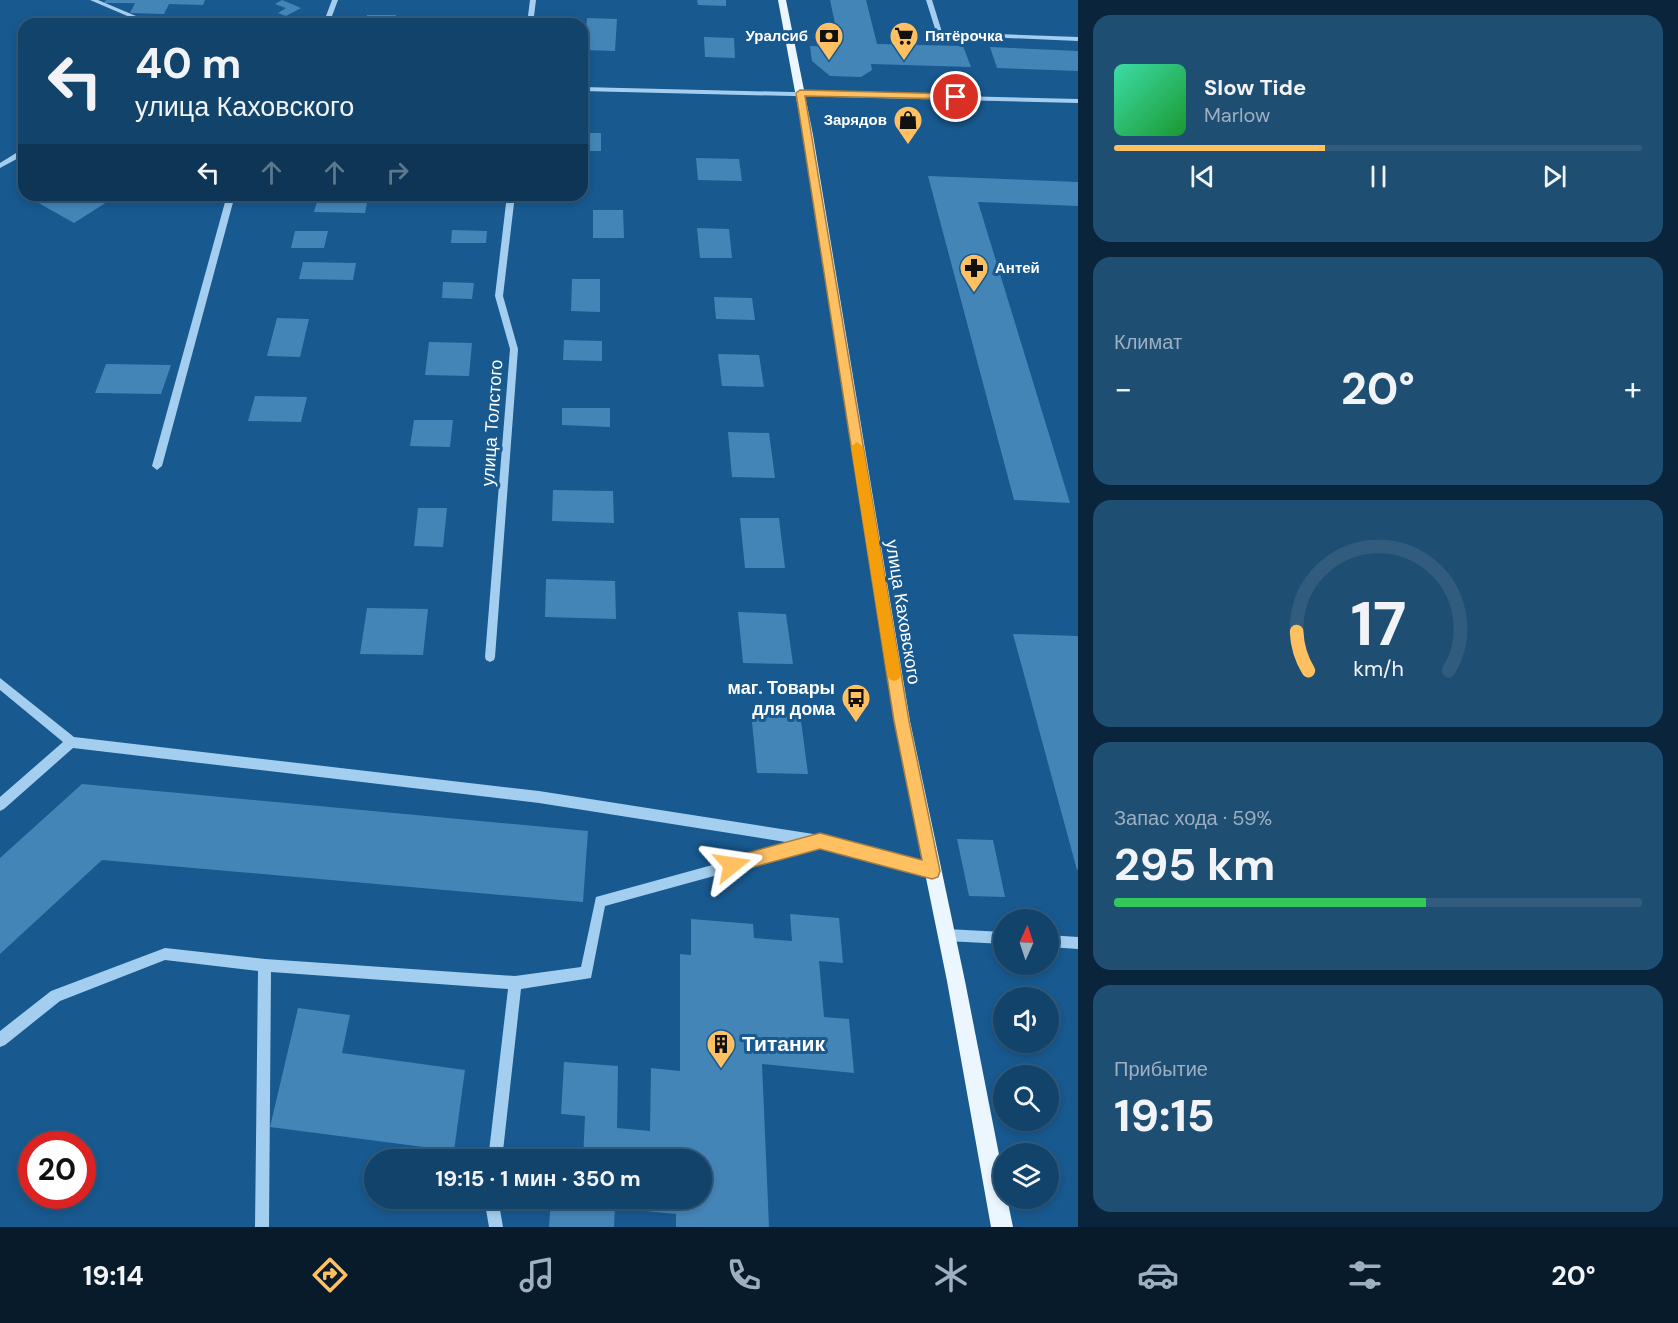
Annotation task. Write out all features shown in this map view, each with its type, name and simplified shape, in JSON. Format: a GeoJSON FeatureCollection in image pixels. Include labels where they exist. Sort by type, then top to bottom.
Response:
{"type":"FeatureCollection","features":[{"type":"Feature","properties":{"kind":"main road","name":"улица Каховского"},"geometry":{"type":"LineString","coordinates":[[782,0],[800,93],[902,721],[1002,1227]]}},
{"type":"Feature","properties":{"kind":"street"},"geometry":{"type":"LineString","coordinates":[[93,0],[137,18]]}},
{"type":"Feature","properties":{"kind":"street"},"geometry":{"type":"LineString","coordinates":[[328,18],[335,0]]}},
{"type":"Feature","properties":{"kind":"street"},"geometry":{"type":"LineString","coordinates":[[531,18],[533,0]]}},
{"type":"Feature","properties":{"kind":"street"},"geometry":{"type":"LineString","coordinates":[[929,0],[939,34],[1078,39]]}},
{"type":"Feature","properties":{"kind":"street"},"geometry":{"type":"LineString","coordinates":[[588,89],[1078,101]]}},
{"type":"Feature","properties":{"kind":"street"},"geometry":{"type":"LineString","coordinates":[[0,166],[18,156]]}},
{"type":"Feature","properties":{"kind":"street"},"geometry":{"type":"LineString","coordinates":[[157,466],[229,201]]}},
{"type":"Feature","properties":{"kind":"street","name":"улица Толстого"},"geometry":{"type":"LineString","coordinates":[[490,657],[514,349],[499,296],[510,201]]}},
{"type":"Feature","properties":{"kind":"street"},"geometry":{"type":"LineString","coordinates":[[0,683],[71,742],[538,797],[820,841],[932,871]]}},
{"type":"Feature","properties":{"kind":"street"},"geometry":{"type":"LineString","coordinates":[[0,805],[71,742]]}},
{"type":"Feature","properties":{"kind":"street"},"geometry":{"type":"LineString","coordinates":[[0,1040],[56,996],[165,954],[265,965],[515,983],[586,973],[600,901],[820,841]]}},
{"type":"Feature","properties":{"kind":"street"},"geometry":{"type":"LineString","coordinates":[[946,935],[993,937]]}},
{"type":"Feature","properties":{"kind":"street"},"geometry":{"type":"LineString","coordinates":[[1059,942],[1078,943]]}},
{"type":"Feature","properties":{"kind":"street"},"geometry":{"type":"LineString","coordinates":[[262,1227],[265,965]]}},
{"type":"Feature","properties":{"kind":"street"},"geometry":{"type":"LineString","coordinates":[[496,1149],[515,983]]}},
{"type":"Feature","properties":{"kind":"street"},"geometry":{"type":"LineString","coordinates":[[488,1227],[490,1209]]}},
{"type":"Feature","properties":{"kind":"street"},"geometry":{"type":"LineString","coordinates":[[493,1209],[496,1227]]}},
{"type":"Feature","properties":{"kind":"building"},"geometry":{"type":"Polygon","coordinates":[[[106,0],[205,0],[203,5],[169,4],[164,14],[130,13],[135,3],[104,3],[106,0]]]}},
{"type":"Feature","properties":{"kind":"building"},"geometry":{"type":"Polygon","coordinates":[[[282,0],[301,8],[286,16],[278,13],[286,8],[275,4],[282,0]]]}},
{"type":"Feature","properties":{"kind":"building"},"geometry":{"type":"Polygon","coordinates":[[[697,0],[726,0],[726,6],[698,5],[697,0]]]}},
{"type":"Feature","properties":{"kind":"building"},"geometry":{"type":"Polygon","coordinates":[[[830,0],[866,0],[877,44],[963,46],[971,67],[871,64],[872,70],[861,77],[830,76],[812,61],[810,46],[840,47],[830,0]]]}},
{"type":"Feature","properties":{"kind":"building"},"geometry":{"type":"Polygon","coordinates":[[[367,15],[396,15],[395,18],[366,18],[367,15]]]}},
{"type":"Feature","properties":{"kind":"building"},"geometry":{"type":"Polygon","coordinates":[[[588,18],[617,19],[615,51],[588,50],[588,18]]]}},
{"type":"Feature","properties":{"kind":"building"},"geometry":{"type":"Polygon","coordinates":[[[704,37],[734,38],[735,58],[705,57],[704,37]]]}},
{"type":"Feature","properties":{"kind":"building"},"geometry":{"type":"Polygon","coordinates":[[[990,47],[1078,51],[1078,71],[997,68],[990,47]]]}},
{"type":"Feature","properties":{"kind":"building"},"geometry":{"type":"Polygon","coordinates":[[[588,133],[601,133],[601,151],[588,151],[588,133]]]}},
{"type":"Feature","properties":{"kind":"building"},"geometry":{"type":"Polygon","coordinates":[[[696,158],[739,159],[742,181],[698,180],[696,158]]]}},
{"type":"Feature","properties":{"kind":"building"},"geometry":{"type":"Polygon","coordinates":[[[928,176],[1078,182],[1078,206],[978,202],[1070,503],[1014,500],[928,176]]]}},
{"type":"Feature","properties":{"kind":"building"},"geometry":{"type":"Polygon","coordinates":[[[35,201],[109,201],[74,223],[35,201]]]}},
{"type":"Feature","properties":{"kind":"building"},"geometry":{"type":"Polygon","coordinates":[[[317,201],[367,201],[365,213],[314,212],[317,201]]]}},
{"type":"Feature","properties":{"kind":"building"},"geometry":{"type":"Polygon","coordinates":[[[593,210],[623,210],[624,238],[593,238],[593,210]]]}},
{"type":"Feature","properties":{"kind":"building"},"geometry":{"type":"Polygon","coordinates":[[[697,228],[729,229],[732,258],[700,258],[697,228]]]}},
{"type":"Feature","properties":{"kind":"building"},"geometry":{"type":"Polygon","coordinates":[[[452,230],[487,231],[486,243],[451,243],[452,230]]]}},
{"type":"Feature","properties":{"kind":"building"},"geometry":{"type":"Polygon","coordinates":[[[295,231],[328,231],[324,248],[291,248],[295,231]]]}},
{"type":"Feature","properties":{"kind":"building"},"geometry":{"type":"Polygon","coordinates":[[[303,262],[356,263],[353,280],[299,279],[303,262]]]}},
{"type":"Feature","properties":{"kind":"building"},"geometry":{"type":"Polygon","coordinates":[[[572,279],[600,279],[600,312],[571,311],[572,279]]]}},
{"type":"Feature","properties":{"kind":"building"},"geometry":{"type":"Polygon","coordinates":[[[443,282],[474,283],[472,299],[442,298],[443,282]]]}},
{"type":"Feature","properties":{"kind":"building"},"geometry":{"type":"Polygon","coordinates":[[[714,297],[752,298],[755,320],[716,319],[714,297]]]}},
{"type":"Feature","properties":{"kind":"building"},"geometry":{"type":"Polygon","coordinates":[[[277,318],[309,319],[300,357],[267,356],[277,318]]]}},
{"type":"Feature","properties":{"kind":"building"},"geometry":{"type":"Polygon","coordinates":[[[564,340],[602,341],[602,361],[563,360],[564,340]]]}},
{"type":"Feature","properties":{"kind":"building"},"geometry":{"type":"Polygon","coordinates":[[[429,342],[472,343],[469,376],[425,375],[429,342]]]}},
{"type":"Feature","properties":{"kind":"building"},"geometry":{"type":"Polygon","coordinates":[[[718,354],[759,355],[764,387],[722,386],[718,354]]]}},
{"type":"Feature","properties":{"kind":"building"},"geometry":{"type":"Polygon","coordinates":[[[106,364],[171,365],[161,394],[95,393],[106,364]]]}},
{"type":"Feature","properties":{"kind":"building"},"geometry":{"type":"Polygon","coordinates":[[[255,396],[307,397],[301,422],[248,421],[255,396]]]}},
{"type":"Feature","properties":{"kind":"building"},"geometry":{"type":"Polygon","coordinates":[[[562,408],[610,408],[610,427],[562,425],[562,408]]]}},
{"type":"Feature","properties":{"kind":"building"},"geometry":{"type":"Polygon","coordinates":[[[414,420],[453,420],[450,447],[410,446],[414,420]]]}},
{"type":"Feature","properties":{"kind":"building"},"geometry":{"type":"Polygon","coordinates":[[[728,432],[769,433],[775,478],[732,477],[728,432]]]}},
{"type":"Feature","properties":{"kind":"building"},"geometry":{"type":"Polygon","coordinates":[[[553,490],[613,491],[614,523],[552,521],[553,490]]]}},
{"type":"Feature","properties":{"kind":"building"},"geometry":{"type":"Polygon","coordinates":[[[418,508],[447,508],[443,547],[414,546],[418,508]]]}},
{"type":"Feature","properties":{"kind":"building"},"geometry":{"type":"Polygon","coordinates":[[[740,518],[779,518],[785,568],[745,568],[740,518]]]}},
{"type":"Feature","properties":{"kind":"building"},"geometry":{"type":"Polygon","coordinates":[[[546,579],[615,581],[616,619],[545,617],[546,579]]]}},
{"type":"Feature","properties":{"kind":"building"},"geometry":{"type":"Polygon","coordinates":[[[367,608],[428,609],[423,655],[360,654],[367,608]]]}},
{"type":"Feature","properties":{"kind":"building"},"geometry":{"type":"Polygon","coordinates":[[[738,612],[786,614],[793,664],[743,663],[738,612]]]}},
{"type":"Feature","properties":{"kind":"building"},"geometry":{"type":"Polygon","coordinates":[[[1013,634],[1078,636],[1077,870],[1013,634]]]}},
{"type":"Feature","properties":{"kind":"building"},"geometry":{"type":"Polygon","coordinates":[[[751,712],[800,713],[808,774],[757,773],[751,712]]]}},
{"type":"Feature","properties":{"kind":"building"},"geometry":{"type":"Polygon","coordinates":[[[82,784],[588,831],[583,902],[102,860],[0,954],[0,858],[82,784]]]}},
{"type":"Feature","properties":{"kind":"building"},"geometry":{"type":"Polygon","coordinates":[[[957,839],[993,840],[1005,897],[969,896],[957,839]]]}},
{"type":"Feature","properties":{"kind":"building","name":"Титаник"},"geometry":{"type":"Polygon","coordinates":[[[790,914],[839,918],[843,963],[819,961],[824,1017],[849,1019],[854,1073],[762,1064],[769,1227],[676,1227],[676,1214],[625,1209],[712,1209],[712,1149],[584,1149],[585,1116],[561,1114],[564,1062],[618,1066],[617,1128],[650,1131],[651,1068],[680,1071],[680,954],[691,955],[691,919],[753,924],[754,938],[792,941],[790,914]]]}},
{"type":"Feature","properties":{"kind":"building"},"geometry":{"type":"Polygon","coordinates":[[[298,1008],[350,1015],[342,1053],[465,1070],[454,1149],[439,1149],[270,1127],[298,1008]]]}},
{"type":"Feature","properties":{"kind":"building","name":"Титаник"},"geometry":{"type":"Polygon","coordinates":[[[550,1209],[615,1209],[614,1227],[549,1227],[550,1209]]]}},
{"type":"Feature","properties":{"kind":"slow traffic"},"geometry":{"type":"LineString","coordinates":[[857,447],[894,674]]}},
{"type":"Feature","properties":{"kind":"place","name":"Уралсиб"},"geometry":{"type":"Point","coordinates":[829,62]}},
{"type":"Feature","properties":{"kind":"place","name":"Пятёрочка"},"geometry":{"type":"Point","coordinates":[904,62]}},
{"type":"Feature","properties":{"kind":"place","name":"Зарядов"},"geometry":{"type":"Point","coordinates":[908,146]}},
{"type":"Feature","properties":{"kind":"place","name":"Антей"},"geometry":{"type":"Point","coordinates":[974,294]}},
{"type":"Feature","properties":{"kind":"place","name":"маг. Товары для дома"},"geometry":{"type":"Point","coordinates":[856,724]}},
{"type":"Feature","properties":{"kind":"place","name":"Титаник"},"geometry":{"type":"Point","coordinates":[721,1070]}},
{"type":"Feature","properties":{"kind":"route"},"geometry":{"type":"LineString","coordinates":[[732,865],[820,841],[932,871],[902,721],[874,559],[800,93],[956,97]]}}]}
